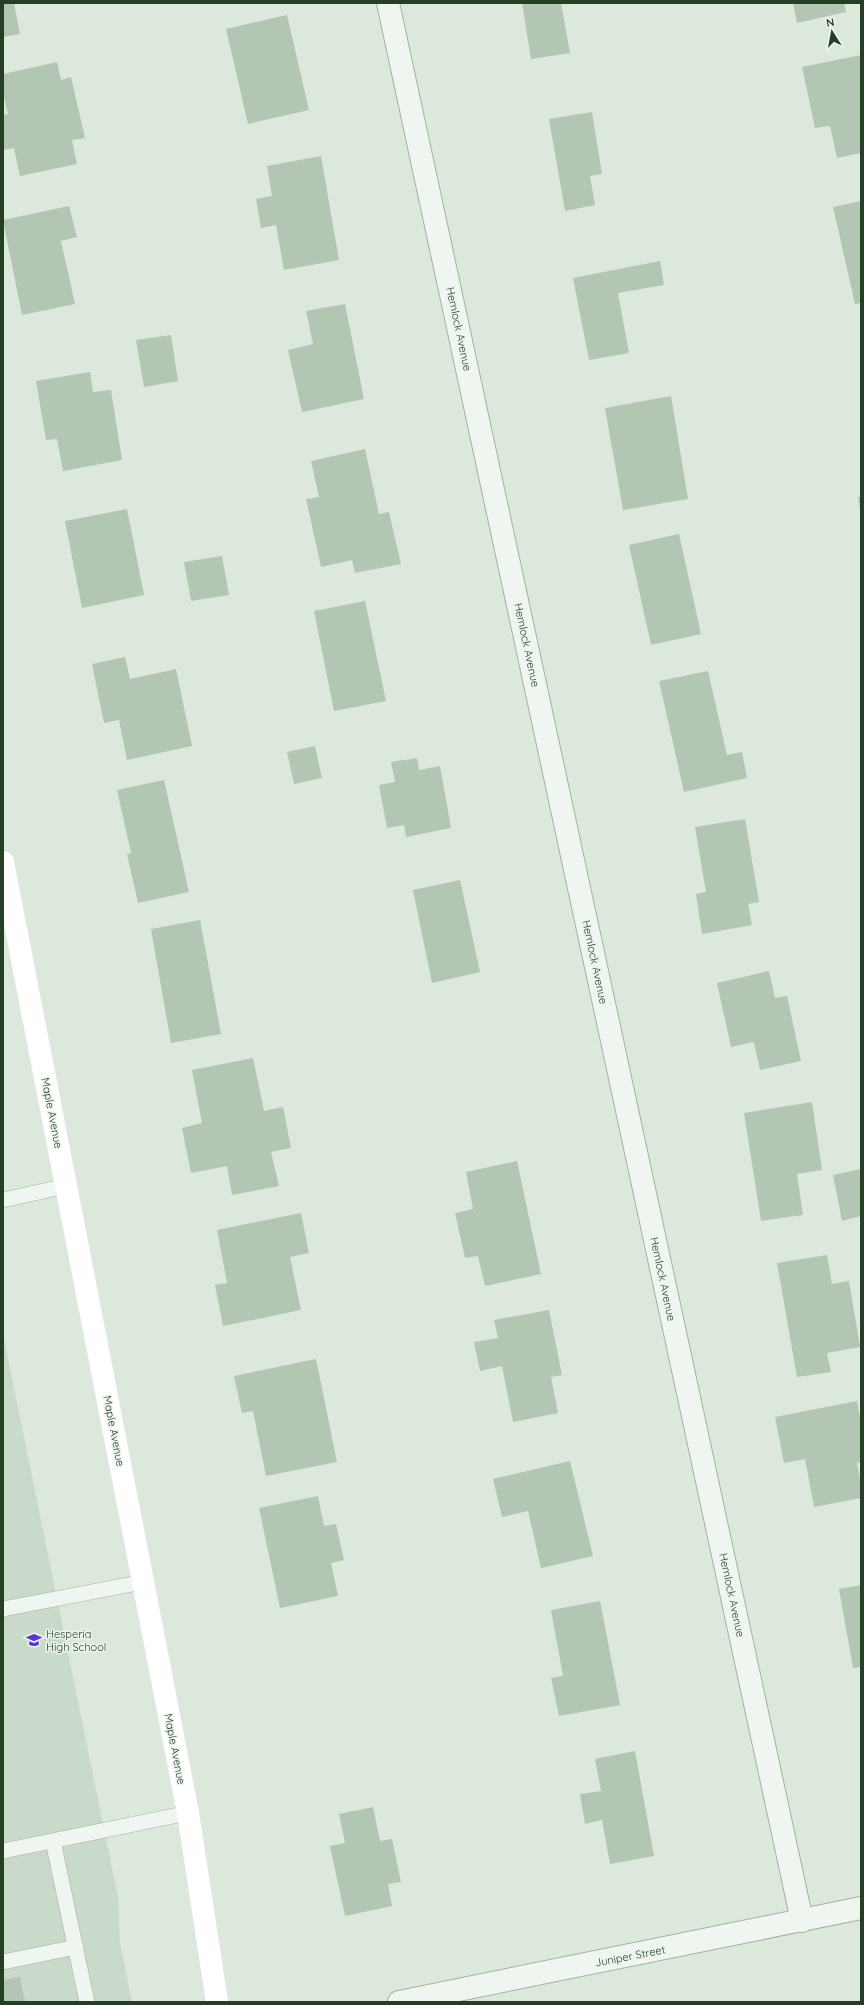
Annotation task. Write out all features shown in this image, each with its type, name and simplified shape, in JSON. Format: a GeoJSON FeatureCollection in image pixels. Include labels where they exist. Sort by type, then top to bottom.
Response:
{"type":"FeatureCollection","features":[{"type":"Feature","properties":{"kind":"street","name":"Hemlock Avenue"},"geometry":{"type":"LineString","coordinates":[[388,3],[802,1921]]}},
{"type":"Feature","properties":{"kind":"street","name":"Maple Avenue"},"geometry":{"type":"LineString","coordinates":[[3,862],[188,1814],[217,2002]]}},
{"type":"Feature","properties":{"kind":"street","name":"Juniper Street"},"geometry":{"type":"LineString","coordinates":[[399,2002],[861,1908]]}},
{"type":"Feature","properties":{"kind":"lane"},"geometry":{"type":"LineString","coordinates":[[3,1200],[66,1186]]}},
{"type":"Feature","properties":{"kind":"lane"},"geometry":{"type":"LineString","coordinates":[[3,1609],[143,1582]]}},
{"type":"Feature","properties":{"kind":"lane"},"geometry":{"type":"LineString","coordinates":[[3,1851],[188,1814]]}},
{"type":"Feature","properties":{"kind":"lane"},"geometry":{"type":"LineString","coordinates":[[53,1841],[87,2002]]}},
{"type":"Feature","properties":{"kind":"lane"},"geometry":{"type":"LineString","coordinates":[[3,1962],[76,1947]]}},
{"type":"Feature","properties":{"kind":"shaded area"},"geometry":{"type":"Polygon","coordinates":[[[3,1334],[118,1897],[120,1942],[132,2002],[3,2002],[3,1334]]]}},
{"type":"Feature","properties":{"kind":"building"},"geometry":{"type":"Polygon","coordinates":[[[3,3],[14,3],[20,34],[3,37],[3,3]]]}},
{"type":"Feature","properties":{"kind":"building"},"geometry":{"type":"Polygon","coordinates":[[[522,3],[561,3],[570,53],[531,59],[522,3]]]}},
{"type":"Feature","properties":{"kind":"building"},"geometry":{"type":"Polygon","coordinates":[[[793,3],[844,3],[846,12],[797,23],[793,3]]]}},
{"type":"Feature","properties":{"kind":"building"},"geometry":{"type":"Polygon","coordinates":[[[287,15],[309,110],[248,124],[226,29],[287,15]]]}},
{"type":"Feature","properties":{"kind":"building"},"geometry":{"type":"Polygon","coordinates":[[[861,55],[861,153],[837,158],[830,126],[815,128],[802,67],[861,55]]]}},
{"type":"Feature","properties":{"kind":"building"},"geometry":{"type":"Polygon","coordinates":[[[57,62],[61,80],[71,77],[85,138],[72,140],[77,164],[20,176],[14,148],[3,150],[3,115],[8,114],[3,93],[3,74],[57,62]]]}},
{"type":"Feature","properties":{"kind":"building"},"geometry":{"type":"Polygon","coordinates":[[[592,112],[602,174],[590,176],[595,205],[565,211],[549,119],[592,112]]]}},
{"type":"Feature","properties":{"kind":"building"},"geometry":{"type":"Polygon","coordinates":[[[321,156],[339,260],[284,270],[276,225],[261,228],[256,199],[272,196],[267,166],[321,156]]]}},
{"type":"Feature","properties":{"kind":"building"},"geometry":{"type":"Polygon","coordinates":[[[861,201],[861,303],[855,304],[833,207],[861,201]]]}},
{"type":"Feature","properties":{"kind":"building"},"geometry":{"type":"Polygon","coordinates":[[[69,206],[77,237],[61,241],[75,304],[22,315],[3,220],[69,206]]]}},
{"type":"Feature","properties":{"kind":"building"},"geometry":{"type":"Polygon","coordinates":[[[660,261],[664,285],[618,293],[629,353],[589,360],[573,278],[660,261]]]}},
{"type":"Feature","properties":{"kind":"building"},"geometry":{"type":"Polygon","coordinates":[[[345,304],[364,399],[302,412],[288,350],[313,344],[306,311],[345,304]]]}},
{"type":"Feature","properties":{"kind":"building"},"geometry":{"type":"Polygon","coordinates":[[[171,335],[178,381],[144,387],[136,340],[171,335]]]}},
{"type":"Feature","properties":{"kind":"building"},"geometry":{"type":"Polygon","coordinates":[[[90,372],[93,392],[111,390],[122,460],[63,471],[57,439],[46,440],[36,381],[90,372]]]}},
{"type":"Feature","properties":{"kind":"building"},"geometry":{"type":"Polygon","coordinates":[[[671,396],[688,499],[623,510],[605,408],[671,396]]]}},
{"type":"Feature","properties":{"kind":"building"},"geometry":{"type":"Polygon","coordinates":[[[365,449],[379,514],[389,512],[401,564],[355,573],[352,560],[321,567],[306,499],[319,497],[311,461],[365,449]]]}},
{"type":"Feature","properties":{"kind":"building"},"geometry":{"type":"Polygon","coordinates":[[[858,497],[861,497],[861,510],[860,510],[858,497]]]}},
{"type":"Feature","properties":{"kind":"building"},"geometry":{"type":"Polygon","coordinates":[[[127,509],[144,595],[82,608],[65,521],[127,509]]]}},
{"type":"Feature","properties":{"kind":"building"},"geometry":{"type":"Polygon","coordinates":[[[679,534],[701,634],[651,645],[629,545],[679,534]]]}},
{"type":"Feature","properties":{"kind":"building"},"geometry":{"type":"Polygon","coordinates":[[[222,556],[229,595],[191,601],[184,562],[222,556]]]}},
{"type":"Feature","properties":{"kind":"building"},"geometry":{"type":"Polygon","coordinates":[[[365,601],[386,701],[334,711],[314,611],[365,601]]]}},
{"type":"Feature","properties":{"kind":"building"},"geometry":{"type":"Polygon","coordinates":[[[125,657],[130,679],[176,669],[192,746],[127,760],[119,720],[104,723],[92,664],[125,657]]]}},
{"type":"Feature","properties":{"kind":"building"},"geometry":{"type":"Polygon","coordinates":[[[708,671],[727,755],[742,752],[747,778],[684,792],[659,681],[708,671]]]}},
{"type":"Feature","properties":{"kind":"building"},"geometry":{"type":"Polygon","coordinates":[[[315,746],[322,778],[294,784],[287,752],[315,746]]]}},
{"type":"Feature","properties":{"kind":"building"},"geometry":{"type":"Polygon","coordinates":[[[417,758],[419,770],[440,766],[451,828],[406,837],[404,825],[387,828],[379,785],[395,782],[391,762],[417,758]]]}},
{"type":"Feature","properties":{"kind":"building"},"geometry":{"type":"Polygon","coordinates":[[[164,780],[189,892],[138,903],[127,854],[131,853],[117,790],[164,780]]]}},
{"type":"Feature","properties":{"kind":"building"},"geometry":{"type":"Polygon","coordinates":[[[745,819],[759,902],[748,904],[752,925],[702,934],[696,894],[706,892],[695,827],[745,819]]]}},
{"type":"Feature","properties":{"kind":"building"},"geometry":{"type":"Polygon","coordinates":[[[460,880],[480,972],[432,983],[413,890],[460,880]]]}},
{"type":"Feature","properties":{"kind":"building"},"geometry":{"type":"Polygon","coordinates":[[[200,920],[221,1034],[171,1043],[151,929],[200,920]]]}},
{"type":"Feature","properties":{"kind":"building"},"geometry":{"type":"Polygon","coordinates":[[[769,971],[775,998],[787,996],[801,1061],[760,1070],[754,1042],[731,1047],[717,983],[769,971]]]}},
{"type":"Feature","properties":{"kind":"building"},"geometry":{"type":"Polygon","coordinates":[[[253,1058],[264,1111],[283,1107],[291,1148],[271,1152],[279,1186],[232,1195],[227,1166],[191,1173],[182,1128],[202,1123],[192,1070],[253,1058]]]}},
{"type":"Feature","properties":{"kind":"building"},"geometry":{"type":"Polygon","coordinates":[[[812,1102],[822,1170],[797,1174],[803,1215],[761,1221],[744,1113],[812,1102]]]}},
{"type":"Feature","properties":{"kind":"building"},"geometry":{"type":"Polygon","coordinates":[[[517,1161],[541,1274],[485,1286],[478,1256],[465,1258],[455,1213],[473,1209],[466,1172],[517,1161]]]}},
{"type":"Feature","properties":{"kind":"building"},"geometry":{"type":"Polygon","coordinates":[[[861,1169],[861,1216],[842,1221],[833,1175],[861,1169]]]}},
{"type":"Feature","properties":{"kind":"building"},"geometry":{"type":"Polygon","coordinates":[[[301,1213],[309,1253],[290,1257],[301,1310],[223,1326],[215,1285],[227,1283],[217,1230],[301,1213]]]}},
{"type":"Feature","properties":{"kind":"building"},"geometry":{"type":"Polygon","coordinates":[[[827,1255],[832,1284],[849,1281],[860,1347],[827,1353],[831,1372],[797,1377],[777,1263],[827,1255]]]}},
{"type":"Feature","properties":{"kind":"building"},"geometry":{"type":"Polygon","coordinates":[[[549,1310],[562,1375],[551,1377],[558,1413],[513,1422],[502,1366],[480,1371],[474,1342],[498,1338],[494,1320],[549,1310]]]}},
{"type":"Feature","properties":{"kind":"building"},"geometry":{"type":"Polygon","coordinates":[[[316,1359],[337,1462],[266,1476],[253,1411],[242,1413],[234,1376],[316,1359]]]}},
{"type":"Feature","properties":{"kind":"building"},"geometry":{"type":"Polygon","coordinates":[[[857,1401],[861,1423],[861,1462],[857,1463],[861,1484],[861,1498],[814,1507],[805,1459],[784,1463],[775,1417],[857,1401]]]}},
{"type":"Feature","properties":{"kind":"building"},"geometry":{"type":"Polygon","coordinates":[[[570,1461],[593,1556],[541,1568],[528,1511],[502,1517],[493,1479],[570,1461]]]}},
{"type":"Feature","properties":{"kind":"building"},"geometry":{"type":"Polygon","coordinates":[[[318,1496],[324,1526],[336,1524],[344,1560],[331,1563],[338,1596],[280,1608],[259,1508],[318,1496]]]}},
{"type":"Feature","properties":{"kind":"building"},"geometry":{"type":"Polygon","coordinates":[[[861,1585],[861,1667],[853,1668],[839,1589],[861,1585]]]}},
{"type":"Feature","properties":{"kind":"building"},"geometry":{"type":"Polygon","coordinates":[[[600,1601],[620,1705],[559,1716],[551,1678],[563,1676],[551,1610],[600,1601]]]}},
{"type":"Feature","properties":{"kind":"building"},"geometry":{"type":"Polygon","coordinates":[[[635,1751],[654,1856],[610,1864],[602,1820],[585,1824],[580,1794],[601,1791],[595,1759],[635,1751]]]}},
{"type":"Feature","properties":{"kind":"building"},"geometry":{"type":"Polygon","coordinates":[[[373,1807],[380,1841],[392,1839],[401,1882],[388,1884],[392,1906],[345,1916],[330,1846],[345,1843],[339,1814],[373,1807]]]}},
{"type":"Feature","properties":{"kind":"building"},"geometry":{"type":"Polygon","coordinates":[[[20,1977],[25,2002],[3,2002],[3,1980],[20,1977]]]}},
{"type":"Feature","properties":{"kind":"place","name":"Hesperia High School"},"geometry":{"type":"Point","coordinates":[34,1640]}}]}
